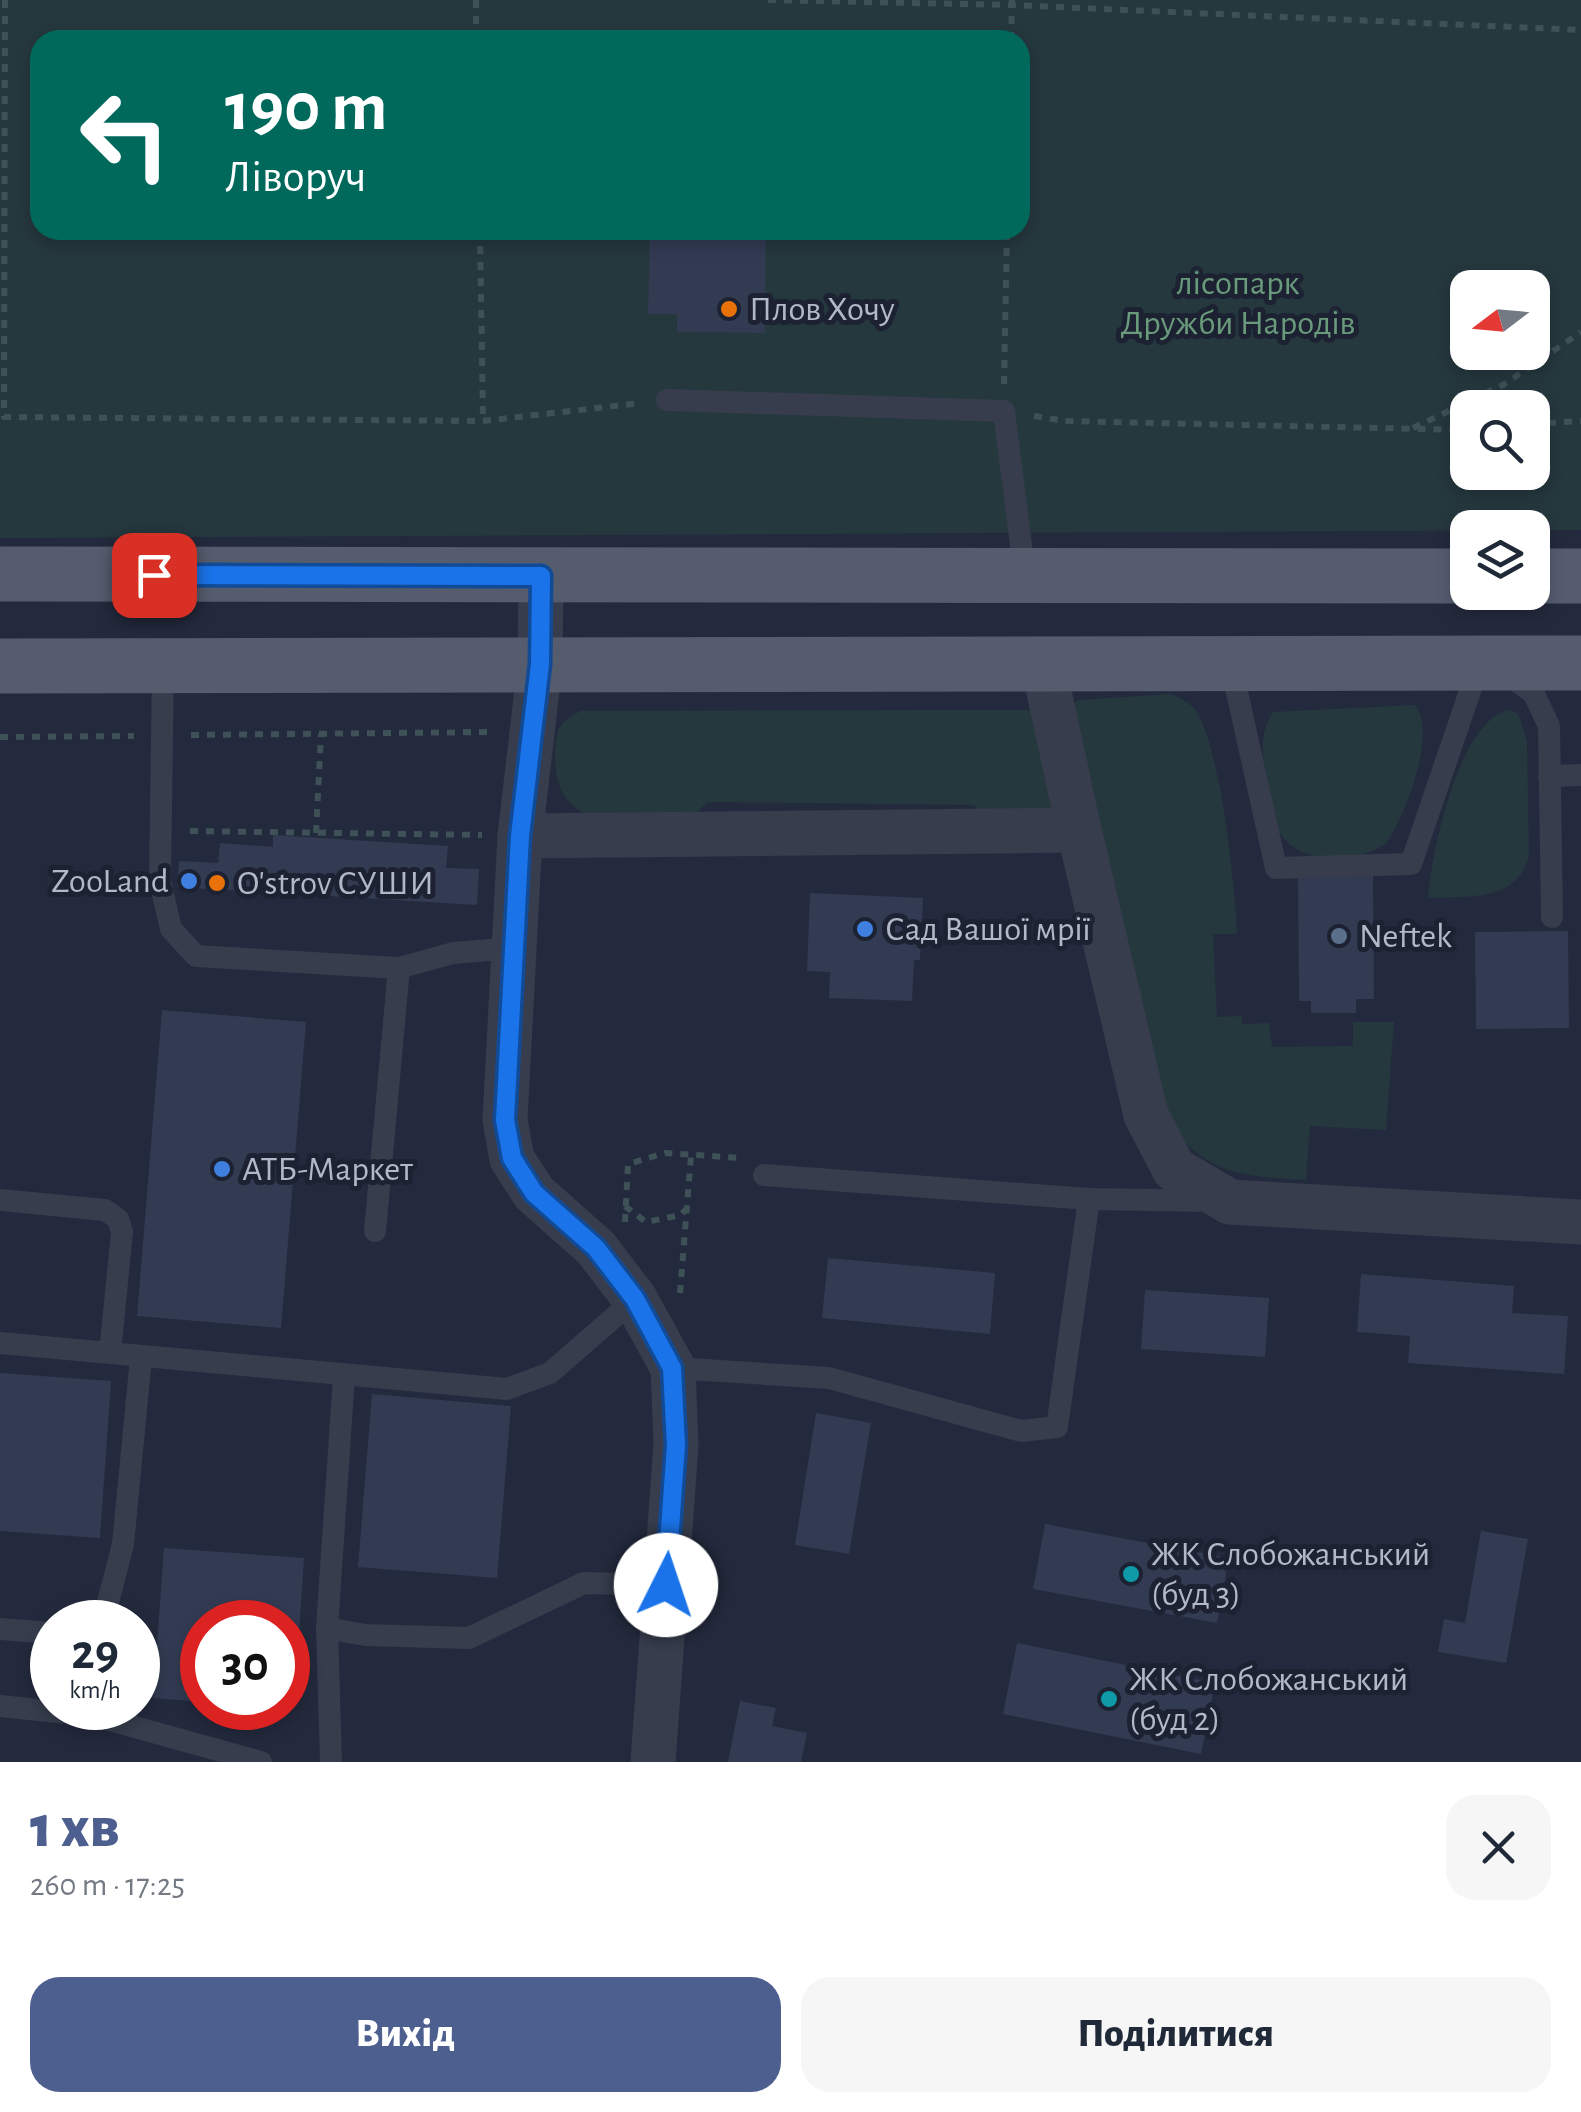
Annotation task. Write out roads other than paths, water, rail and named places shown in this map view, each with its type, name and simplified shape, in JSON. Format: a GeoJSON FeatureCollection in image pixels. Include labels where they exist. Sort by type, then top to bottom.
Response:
{"type":"FeatureCollection","features":[{"type":"Feature","properties":{"kind":"main road"},"geometry":{"type":"LineString","coordinates":[[0,574],[1450,576]]}},
{"type":"Feature","properties":{"kind":"main road"},"geometry":{"type":"LineString","coordinates":[[1550,576],[1581,576]]}},
{"type":"Feature","properties":{"kind":"main road"},"geometry":{"type":"LineString","coordinates":[[0,666],[1581,662]]}},
{"type":"Feature","properties":{"kind":"street"},"geometry":{"type":"LineString","coordinates":[[541,576],[540,664],[520,836],[505,1120],[512,1158],[534,1193],[596,1248],[635,1299],[672,1368],[676,1445],[653,1762]]}},
{"type":"Feature","properties":{"kind":"street"},"geometry":{"type":"LineString","coordinates":[[1043,664],[1146,1116],[1174,1169],[1230,1202],[1581,1222]]}},
{"type":"Feature","properties":{"kind":"street"},"geometry":{"type":"LineString","coordinates":[[520,836],[1079,830]]}},
{"type":"Feature","properties":{"kind":"lane"},"geometry":{"type":"LineString","coordinates":[[667,400],[1004,411],[1025,577]]}},
{"type":"Feature","properties":{"kind":"lane"},"geometry":{"type":"LineString","coordinates":[[1231,665],[1276,868],[1411,864],[1480,662],[1514,676],[1534,694],[1549,726],[1552,917]]}},
{"type":"Feature","properties":{"kind":"lane"},"geometry":{"type":"LineString","coordinates":[[164,665],[160,881],[171,929],[196,956],[398,968],[453,953],[513,948]]}},
{"type":"Feature","properties":{"kind":"lane"},"geometry":{"type":"LineString","coordinates":[[1550,776],[1581,775]]}},
{"type":"Feature","properties":{"kind":"lane"},"geometry":{"type":"LineString","coordinates":[[375,1230],[398,968]]}},
{"type":"Feature","properties":{"kind":"lane"},"geometry":{"type":"LineString","coordinates":[[764,1175],[1089,1199],[1230,1202]]}},
{"type":"Feature","properties":{"kind":"lane"},"geometry":{"type":"LineString","coordinates":[[672,1368],[830,1378],[1022,1431],[1057,1427],[1089,1199]]}},
{"type":"Feature","properties":{"kind":"lane"},"geometry":{"type":"LineString","coordinates":[[0,1200],[105,1210],[118,1219],[122,1232],[110,1353]]}},
{"type":"Feature","properties":{"kind":"lane"},"geometry":{"type":"LineString","coordinates":[[0,1343],[507,1389],[550,1373],[635,1299]]}},
{"type":"Feature","properties":{"kind":"lane"},"geometry":{"type":"LineString","coordinates":[[109,1600],[123,1544],[141,1358]]}},
{"type":"Feature","properties":{"kind":"lane"},"geometry":{"type":"LineString","coordinates":[[331,1762],[327,1628],[344,1376]]}},
{"type":"Feature","properties":{"kind":"lane"},"geometry":{"type":"LineString","coordinates":[[327,1628],[365,1635],[469,1638],[584,1583],[666,1585]]}},
{"type":"Feature","properties":{"kind":"lane"},"geometry":{"type":"LineString","coordinates":[[0,1629],[30,1631]]}},
{"type":"Feature","properties":{"kind":"lane"},"geometry":{"type":"LineString","coordinates":[[0,1706],[30,1708]]}},
{"type":"Feature","properties":{"kind":"lane"},"geometry":{"type":"LineString","coordinates":[[155,1730],[261,1762]]}},
{"type":"Feature","properties":{"kind":"place","name":"Плов Хочу"},"geometry":{"type":"Point","coordinates":[729,309]}},
{"type":"Feature","properties":{"kind":"place","name":"ZooLand"},"geometry":{"type":"Point","coordinates":[189,881]}},
{"type":"Feature","properties":{"kind":"place","name":"O'strov СУШИ"},"geometry":{"type":"Point","coordinates":[217,883]}},
{"type":"Feature","properties":{"kind":"place","name":"Сад Вашої мрії"},"geometry":{"type":"Point","coordinates":[865,929]}},
{"type":"Feature","properties":{"kind":"place","name":"Neftek"},"geometry":{"type":"Point","coordinates":[1339,936]}},
{"type":"Feature","properties":{"kind":"place","name":"АТБ-Маркет"},"geometry":{"type":"Point","coordinates":[222,1169]}},
{"type":"Feature","properties":{"kind":"place","name":"ЖК Слобожанський (буд 3)"},"geometry":{"type":"Point","coordinates":[1131,1574]}},
{"type":"Feature","properties":{"kind":"place","name":"ЖК Слобожанський (буд 2)"},"geometry":{"type":"Point","coordinates":[1109,1699]}},
{"type":"Feature","properties":{"kind":"park label","name":"лісопарк Дружби Народів"},"geometry":{"type":"Point","coordinates":[1238,303]}}]}
